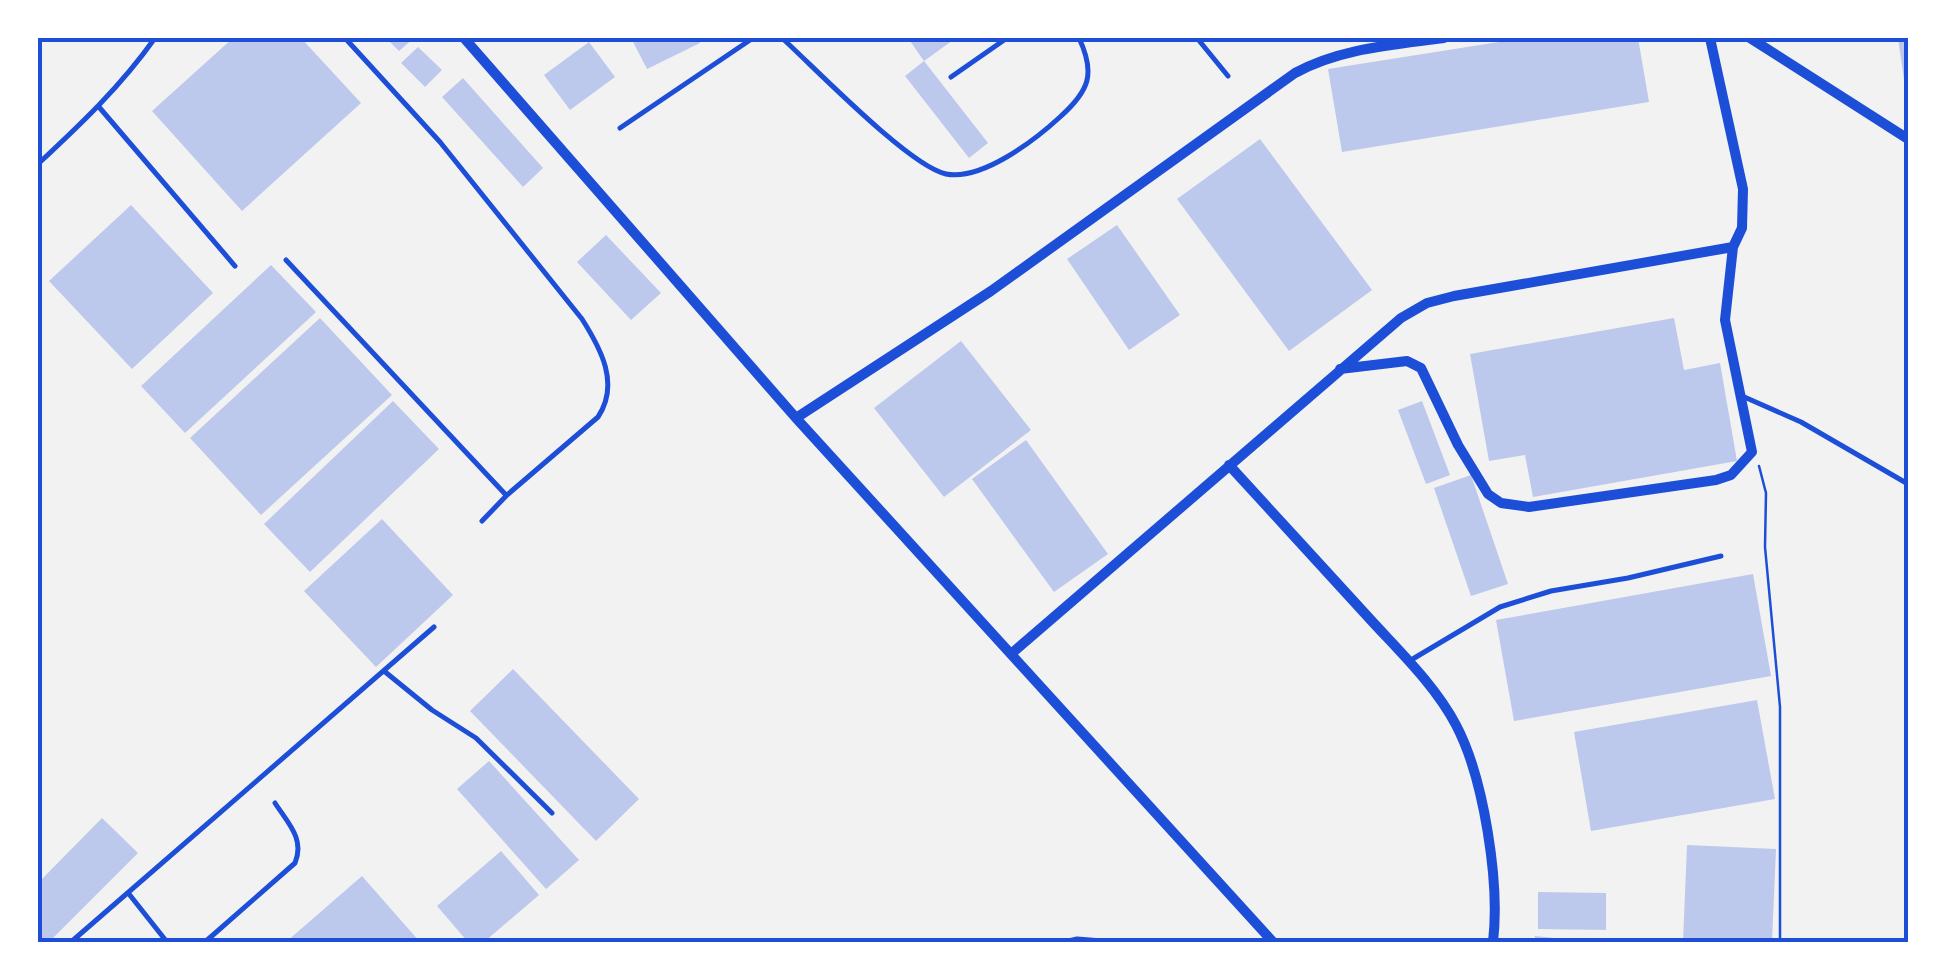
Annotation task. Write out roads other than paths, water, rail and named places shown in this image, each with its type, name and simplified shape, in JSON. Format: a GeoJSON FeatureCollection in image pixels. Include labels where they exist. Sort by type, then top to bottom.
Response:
{"type":"FeatureCollection","features":[{"type":"Feature","properties":{"kind":"street"},"geometry":{"type":"LineString","coordinates":[[464,38],[796,418],[1273,942]]}},
{"type":"Feature","properties":{"kind":"street"},"geometry":{"type":"LineString","coordinates":[[796,418],[990,291],[1295,73],[1342,53],[1444,38]]}},
{"type":"Feature","properties":{"kind":"street"},"geometry":{"type":"LineString","coordinates":[[1339,369],[1407,361],[1420,368],[1458,445],[1488,494],[1514,507],[1731,475],[1752,452],[1726,320],[1733,247],[1742,228],[1744,189],[1710,38]]}},
{"type":"Feature","properties":{"kind":"street"},"geometry":{"type":"LineString","coordinates":[[1750,38],[1908,139]]}},
{"type":"Feature","properties":{"kind":"street"},"geometry":{"type":"LineString","coordinates":[[1011,654],[1339,369],[1401,318],[1427,303],[1733,247]]}},
{"type":"Feature","properties":{"kind":"street"},"geometry":{"type":"LineString","coordinates":[[1229,465],[1409,662],[1456,725],[1474,768],[1493,886],[1493,942]]}},
{"type":"Feature","properties":{"kind":"lane"},"geometry":{"type":"LineString","coordinates":[[38,164],[129,75],[155,38]]}},
{"type":"Feature","properties":{"kind":"lane"},"geometry":{"type":"LineString","coordinates":[[346,38],[452,156],[582,318],[598,344],[610,391],[607,404],[598,417],[482,521]]}},
{"type":"Feature","properties":{"kind":"lane"},"geometry":{"type":"LineString","coordinates":[[620,128],[753,38]]}},
{"type":"Feature","properties":{"kind":"lane"},"geometry":{"type":"LineString","coordinates":[[782,38],[912,156],[948,174],[967,174],[1037,138],[1074,104],[1085,89],[1089,74],[1089,58],[1080,38]]}},
{"type":"Feature","properties":{"kind":"lane"},"geometry":{"type":"LineString","coordinates":[[950,76],[1008,38]]}},
{"type":"Feature","properties":{"kind":"lane"},"geometry":{"type":"LineString","coordinates":[[1197,38],[1228,76]]}},
{"type":"Feature","properties":{"kind":"lane"},"geometry":{"type":"LineString","coordinates":[[99,107],[234,266]]}},
{"type":"Feature","properties":{"kind":"lane"},"geometry":{"type":"LineString","coordinates":[[286,260],[507,495]]}},
{"type":"Feature","properties":{"kind":"lane"},"geometry":{"type":"LineString","coordinates":[[1742,396],[1802,422],[1908,484]]}},
{"type":"Feature","properties":{"kind":"lane"},"geometry":{"type":"LineString","coordinates":[[1409,662],[1500,607],[1551,591],[1721,556]]}},
{"type":"Feature","properties":{"kind":"lane"},"geometry":{"type":"LineString","coordinates":[[71,942],[434,627]]}},
{"type":"Feature","properties":{"kind":"lane"},"geometry":{"type":"LineString","coordinates":[[384,671],[432,710],[476,738],[552,814]]}},
{"type":"Feature","properties":{"kind":"lane"},"geometry":{"type":"LineString","coordinates":[[205,942],[295,863],[300,852],[299,840],[274,804]]}},
{"type":"Feature","properties":{"kind":"lane"},"geometry":{"type":"LineString","coordinates":[[128,893],[167,942]]}},
{"type":"Feature","properties":{"kind":"lane"},"geometry":{"type":"LineString","coordinates":[[1064,942],[1115,942]]}}]}
